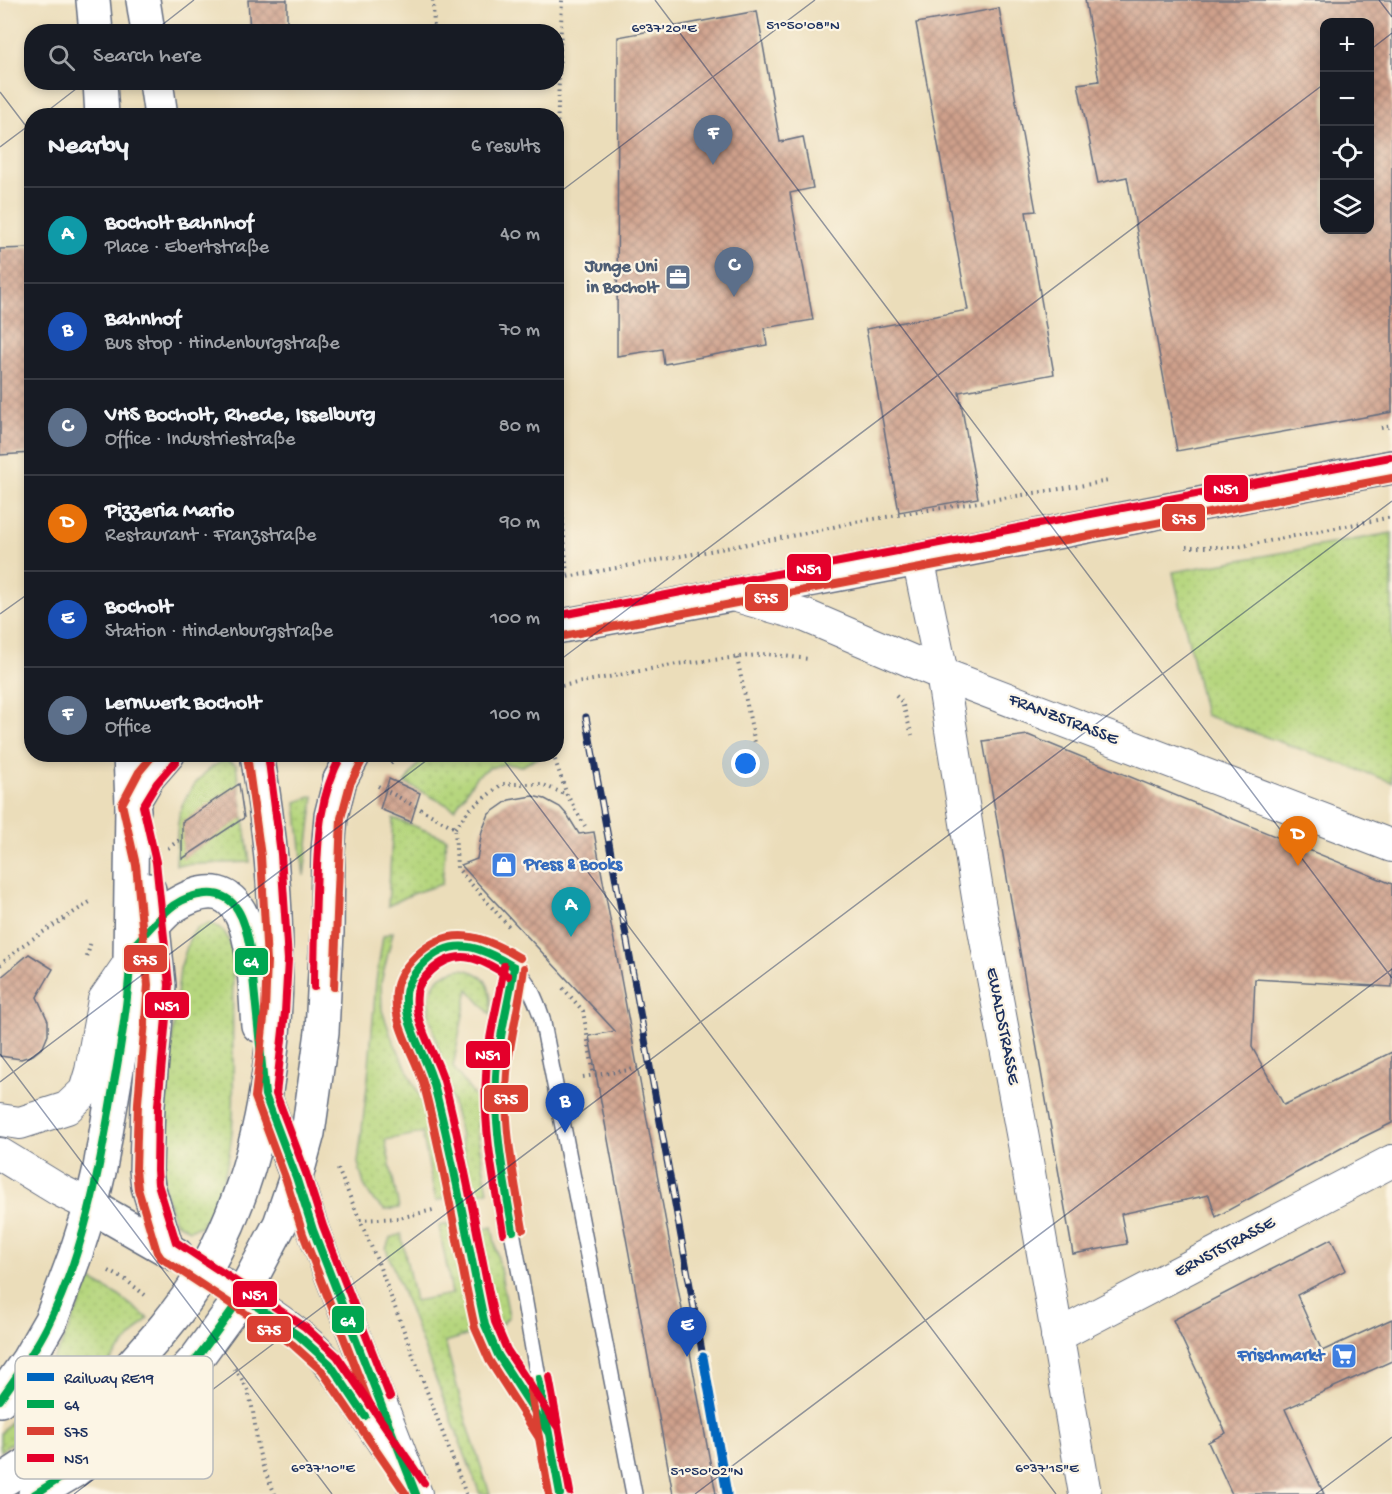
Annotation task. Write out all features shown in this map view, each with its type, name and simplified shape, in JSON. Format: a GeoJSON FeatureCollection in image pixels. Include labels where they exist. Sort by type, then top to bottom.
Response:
{"type":"FeatureCollection","features":[{"type":"Feature","properties":{"kind":"main road"},"geometry":{"type":"LineString","coordinates":[[93,0],[95,24]]}},
{"type":"Feature","properties":{"kind":"main road"},"geometry":{"type":"LineString","coordinates":[[143,0],[147,24]]}},
{"type":"Feature","properties":{"kind":"main road"},"geometry":{"type":"LineString","coordinates":[[100,90],[102,108]]}},
{"type":"Feature","properties":{"kind":"main road"},"geometry":{"type":"LineString","coordinates":[[157,90],[160,108]]}},
{"type":"Feature","properties":{"kind":"main road"},"geometry":{"type":"LineString","coordinates":[[564,626],[733,596],[1392,467]]}},
{"type":"Feature","properties":{"kind":"main road"},"geometry":{"type":"LineString","coordinates":[[30,1356],[51,1320],[91,1206],[100,1168],[138,946],[130,762]]}},
{"type":"Feature","properties":{"kind":"main road"},"geometry":{"type":"LineString","coordinates":[[132,804],[148,777],[161,762]]}},
{"type":"Feature","properties":{"kind":"main road"},"geometry":{"type":"LineString","coordinates":[[140,1356],[159,1336],[204,1272],[236,1206],[252,1160],[265,1095],[275,1011],[278,961],[271,855],[258,762]]}},
{"type":"Feature","properties":{"kind":"main road"},"geometry":{"type":"LineString","coordinates":[[198,1356],[242,1296],[280,1224],[308,1133],[322,1032],[331,816],[347,767]]}},
{"type":"Feature","properties":{"kind":"main road"},"geometry":{"type":"LineString","coordinates":[[138,946],[174,906],[196,895],[219,893],[231,899],[240,911],[247,928],[265,1095]]}},
{"type":"Feature","properties":{"kind":"main road"},"geometry":{"type":"LineString","coordinates":[[138,946],[159,985],[148,1104],[146,1170],[148,1186],[167,1249]]}},
{"type":"Feature","properties":{"kind":"main road"},"geometry":{"type":"LineString","coordinates":[[91,1206],[204,1272]]}},
{"type":"Feature","properties":{"kind":"main road"},"geometry":{"type":"LineString","coordinates":[[0,1400],[15,1379]]}},
{"type":"Feature","properties":{"kind":"main road"},"geometry":{"type":"LineString","coordinates":[[0,1482],[15,1472]]}},
{"type":"Feature","properties":{"kind":"main road"},"geometry":{"type":"LineString","coordinates":[[36,1494],[60,1479]]}},
{"type":"Feature","properties":{"kind":"street","name":"EWALDSTRASSE"},"geometry":{"type":"LineString","coordinates":[[918,558],[942,674],[978,897],[1085,1494]]}},
{"type":"Feature","properties":{"kind":"street","name":"FRANZSTRASSE"},"geometry":{"type":"LineString","coordinates":[[733,596],[806,616],[942,674],[1392,846]]}},
{"type":"Feature","properties":{"kind":"street"},"geometry":{"type":"LineString","coordinates":[[0,1120],[20,1123],[67,1108],[84,1091],[91,1071],[104,1000],[138,946]]}},
{"type":"Feature","properties":{"kind":"street"},"geometry":{"type":"LineString","coordinates":[[265,1095],[313,1230],[416,1491]]}},
{"type":"Feature","properties":{"kind":"street"},"geometry":{"type":"LineString","coordinates":[[0,1154],[59,1190],[91,1206]]}},
{"type":"Feature","properties":{"kind":"street","name":"ERNSTSTRASSE"},"geometry":{"type":"LineString","coordinates":[[1057,1336],[1392,1161]]}},
{"type":"Feature","properties":{"kind":"street"},"geometry":{"type":"LineString","coordinates":[[204,1272],[299,1336],[330,1364],[416,1491]]}},
{"type":"Feature","properties":{"kind":"lane"},"geometry":{"type":"LineString","coordinates":[[548,1432],[498,1355],[485,1325],[433,1081],[414,1038],[406,1004],[406,991],[412,976],[426,960],[442,951],[462,945],[478,947],[496,955],[514,968],[536,1001],[548,1042],[634,1494]]}},
{"type":"Feature","properties":{"kind":"lane"},"geometry":{"type":"LineString","coordinates":[[514,968],[495,1089],[499,1147],[560,1494]]}},
{"type":"Feature","properties":{"kind":"path"},"geometry":{"type":"LineString","coordinates":[[433,0],[434,24]]}},
{"type":"Feature","properties":{"kind":"path"},"geometry":{"type":"LineString","coordinates":[[561,24],[562,0]]}},
{"type":"Feature","properties":{"kind":"path"},"geometry":{"type":"LineString","coordinates":[[558,108],[559,90]]}},
{"type":"Feature","properties":{"kind":"path"},"geometry":{"type":"LineString","coordinates":[[1380,428],[1392,426]]}},
{"type":"Feature","properties":{"kind":"path"},"geometry":{"type":"LineString","coordinates":[[564,578],[855,522],[1112,480]]}},
{"type":"Feature","properties":{"kind":"path"},"geometry":{"type":"LineString","coordinates":[[564,537],[567,577]]}},
{"type":"Feature","properties":{"kind":"path"},"geometry":{"type":"LineString","coordinates":[[564,685],[677,664],[766,654],[810,659]]}},
{"type":"Feature","properties":{"kind":"path"},"geometry":{"type":"LineString","coordinates":[[737,658],[755,743]]}},
{"type":"Feature","properties":{"kind":"path"},"geometry":{"type":"LineString","coordinates":[[556,762],[567,795],[585,826]]}},
{"type":"Feature","properties":{"kind":"path"},"geometry":{"type":"LineString","coordinates":[[513,930],[458,868],[455,828],[469,810],[502,784],[541,784],[567,795]]}},
{"type":"Feature","properties":{"kind":"path"},"geometry":{"type":"LineString","coordinates":[[378,786],[455,828]]}},
{"type":"Feature","properties":{"kind":"path"},"geometry":{"type":"LineString","coordinates":[[0,965],[23,945],[93,900]]}},
{"type":"Feature","properties":{"kind":"path"},"geometry":{"type":"LineString","coordinates":[[560,984],[583,1011],[594,1075]]}},
{"type":"Feature","properties":{"kind":"path"},"geometry":{"type":"LineString","coordinates":[[602,1074],[642,1068]]}},
{"type":"Feature","properties":{"kind":"path"},"geometry":{"type":"LineString","coordinates":[[338,1169],[377,1260],[466,1494]]}},
{"type":"Feature","properties":{"kind":"path"},"geometry":{"type":"LineString","coordinates":[[227,1362],[242,1377],[249,1393],[261,1462],[275,1494]]}},
{"type":"Feature","properties":{"kind":"green space"},"geometry":{"type":"Polygon","coordinates":[[[1392,533],[1392,782],[1205,715],[1173,572],[1392,533]]]}},
{"type":"Feature","properties":{"kind":"green space"},"geometry":{"type":"Polygon","coordinates":[[[230,762],[236,765],[250,862],[176,865],[178,825],[183,804],[192,788],[204,774],[219,763],[230,762]]]}},
{"type":"Feature","properties":{"kind":"green space"},"geometry":{"type":"Polygon","coordinates":[[[419,762],[530,762],[522,766],[505,764],[489,768],[476,777],[455,809],[405,783],[419,762]]]}},
{"type":"Feature","properties":{"kind":"green space"},"geometry":{"type":"Polygon","coordinates":[[[314,796],[304,876],[296,802],[314,796]]]}},
{"type":"Feature","properties":{"kind":"green space"},"geometry":{"type":"Polygon","coordinates":[[[393,818],[446,838],[442,884],[414,893],[388,906],[393,818]]]}},
{"type":"Feature","properties":{"kind":"green space"},"geometry":{"type":"Polygon","coordinates":[[[209,923],[220,928],[226,935],[233,955],[233,1124],[227,1166],[221,1186],[201,1226],[189,1230],[175,1222],[161,1179],[161,1146],[180,969],[190,937],[197,928],[209,923]]]}},
{"type":"Feature","properties":{"kind":"green space"},"geometry":{"type":"Polygon","coordinates":[[[393,932],[381,983],[382,1010],[391,1036],[426,1109],[447,1198],[436,1201],[422,1133],[385,1140],[399,1208],[385,1210],[374,1201],[364,1185],[358,1163],[376,982],[383,936],[393,932]]]}},
{"type":"Feature","properties":{"kind":"green space"},"geometry":{"type":"Polygon","coordinates":[[[462,969],[472,971],[484,979],[489,991],[491,1006],[491,1015],[468,989],[453,1067],[478,1101],[477,1133],[488,1191],[471,1194],[460,1132],[429,1013],[430,996],[435,983],[445,974],[462,969]]]}},
{"type":"Feature","properties":{"kind":"green space"},"geometry":{"type":"Polygon","coordinates":[[[448,1224],[452,1228],[472,1334],[445,1342],[466,1420],[490,1494],[480,1494],[386,1249],[390,1238],[401,1234],[415,1301],[452,1294],[439,1226],[448,1224]]]}},
{"type":"Feature","properties":{"kind":"green space"},"geometry":{"type":"Polygon","coordinates":[[[492,1227],[509,1316],[502,1324],[493,1320],[474,1232],[492,1227]]]}},
{"type":"Feature","properties":{"kind":"green space"},"geometry":{"type":"Polygon","coordinates":[[[91,1280],[119,1296],[148,1318],[114,1356],[55,1356],[91,1280]]]}},
{"type":"Feature","properties":{"kind":"green space"},"geometry":{"type":"Polygon","coordinates":[[[15,1416],[15,1441],[0,1451],[0,1434],[15,1416]]]}},
{"type":"Feature","properties":{"kind":"building"},"geometry":{"type":"Polygon","coordinates":[[[248,0],[287,0],[287,24],[250,24],[248,0]]]}},
{"type":"Feature","properties":{"kind":"building"},"geometry":{"type":"Polygon","coordinates":[[[1085,0],[1392,0],[1392,412],[1177,451],[1127,177],[1098,183],[1078,84],[1099,81],[1085,0]]]}},
{"type":"Feature","properties":{"kind":"building"},"geometry":{"type":"Polygon","coordinates":[[[999,8],[1036,211],[1026,212],[1054,374],[959,392],[978,498],[899,512],[866,329],[968,310],[916,23],[999,8]]]}},
{"type":"Feature","properties":{"kind":"building"},"geometry":{"type":"Polygon","coordinates":[[[757,11],[780,142],[803,137],[813,188],[790,193],[813,320],[764,328],[767,345],[664,364],[662,349],[617,356],[618,37],[757,11]]]}},
{"type":"Feature","properties":{"kind":"building"},"geometry":{"type":"Polygon","coordinates":[[[24,248],[24,454],[0,455],[0,249],[24,248]]]}},
{"type":"Feature","properties":{"kind":"building"},"geometry":{"type":"Polygon","coordinates":[[[1028,735],[1392,884],[1392,987],[1255,979],[1252,1047],[1284,1105],[1392,1052],[1392,1123],[1345,1146],[1216,1217],[1209,1195],[1121,1214],[1127,1244],[1073,1254],[983,741],[1028,735]]]}},
{"type":"Feature","properties":{"kind":"building"},"geometry":{"type":"Polygon","coordinates":[[[389,779],[420,793],[411,822],[380,809],[389,779]]]}},
{"type":"Feature","properties":{"kind":"building"},"geometry":{"type":"Polygon","coordinates":[[[239,784],[244,818],[182,859],[182,822],[239,784]]]}},
{"type":"Feature","properties":{"kind":"building"},"geometry":{"type":"Polygon","coordinates":[[[532,796],[545,799],[560,807],[579,834],[594,832],[716,1494],[673,1494],[589,1036],[615,1031],[461,865],[477,859],[482,831],[489,814],[509,800],[532,796]]]}},
{"type":"Feature","properties":{"kind":"building"},"geometry":{"type":"Polygon","coordinates":[[[29,954],[53,969],[37,997],[48,1021],[48,1035],[43,1047],[33,1055],[21,1059],[0,1056],[0,978],[29,954]]]}},
{"type":"Feature","properties":{"kind":"building"},"geometry":{"type":"Polygon","coordinates":[[[1331,1239],[1346,1270],[1297,1295],[1322,1351],[1392,1319],[1392,1361],[1285,1409],[1324,1494],[1232,1494],[1208,1442],[1226,1433],[1173,1320],[1331,1239]]]}},
{"type":"Feature","properties":{"kind":"railway"},"geometry":{"type":"LineString","coordinates":[[586,717],[703,1357]]}},
{"type":"Feature","properties":{"kind":"rail line","name":"RE19"},"geometry":{"type":"LineString","coordinates":[[703,1357],[727,1494]]}},
{"type":"Feature","properties":{"kind":"transit line","name":"N51"},"geometry":{"type":"LineString","coordinates":[[564,614],[1390,457]]}},
{"type":"Feature","properties":{"kind":"transit line","name":"S75"},"geometry":{"type":"LineString","coordinates":[[564,636],[1392,478]]}},
{"type":"Feature","properties":{"kind":"transit line","name":"S75"},"geometry":{"type":"LineString","coordinates":[[147,762],[139,772],[122,804],[136,865],[148,985],[138,1103],[136,1170],[138,1189],[157,1252],[161,1258],[292,1344],[322,1371],[406,1494]]}},
{"type":"Feature","properties":{"kind":"transit line","name":"N51"},"geometry":{"type":"LineString","coordinates":[[175,762],[157,783],[143,806],[156,862],[169,985],[158,1105],[158,1184],[176,1242],[305,1327],[337,1356],[424,1483]]}},
{"type":"Feature","properties":{"kind":"transit line","name":"S75"},"geometry":{"type":"LineString","coordinates":[[248,762],[261,856],[267,961],[265,1010],[255,1097],[286,1180],[303,1234],[370,1405]]}},
{"type":"Feature","properties":{"kind":"transit line","name":"N51"},"geometry":{"type":"LineString","coordinates":[[269,762],[281,854],[288,960],[276,1094],[323,1226],[390,1397]]}},
{"type":"Feature","properties":{"kind":"transit line","name":"N51"},"geometry":{"type":"LineString","coordinates":[[314,987],[320,822],[328,788],[338,762]]}},
{"type":"Feature","properties":{"kind":"transit line","name":"S75"},"geometry":{"type":"LineString","coordinates":[[334,987],[341,818],[350,784],[361,762]]}},
{"type":"Feature","properties":{"kind":"transit line","name":"64"},"geometry":{"type":"LineString","coordinates":[[131,949],[168,910],[177,903],[197,895],[216,894],[225,897],[238,910],[250,948],[265,1095],[313,1230],[416,1494]]}},
{"type":"Feature","properties":{"kind":"transit line","name":"S75"},"geometry":{"type":"LineString","coordinates":[[520,958],[480,939],[467,936],[442,939],[416,956],[406,967],[397,986],[396,1004],[401,1028],[424,1086],[475,1328],[489,1360],[539,1438]]}},
{"type":"Feature","properties":{"kind":"transit line","name":"64"},"geometry":{"type":"LineString","coordinates":[[514,967],[491,954],[469,947],[446,949],[435,954],[415,973],[407,990],[406,1006],[408,1018],[434,1085],[442,1115],[485,1325],[498,1355],[548,1432]]}},
{"type":"Feature","properties":{"kind":"transit line","name":"64"},"geometry":{"type":"LineString","coordinates":[[30,1356],[60,1300],[88,1213],[118,1058],[131,949]]}},
{"type":"Feature","properties":{"kind":"transit line","name":"N51"},"geometry":{"type":"LineString","coordinates":[[508,976],[479,960],[460,957],[450,959],[431,971],[418,987],[418,1016],[444,1081],[452,1111],[495,1322],[507,1350],[557,1426]]}},
{"type":"Feature","properties":{"kind":"transit line","name":"N51"},"geometry":{"type":"LineString","coordinates":[[503,1233],[490,1155],[486,1096],[487,1062],[504,966]]}},
{"type":"Feature","properties":{"kind":"transit line","name":"64"},"geometry":{"type":"LineString","coordinates":[[513,1231],[500,1154],[496,1076],[514,967]]}},
{"type":"Feature","properties":{"kind":"transit line","name":"S75"},"geometry":{"type":"LineString","coordinates":[[523,1229],[510,1151],[506,1093],[508,1060],[524,968]]}},
{"type":"Feature","properties":{"kind":"transit line","name":"64"},"geometry":{"type":"LineString","coordinates":[[242,1296],[299,1336],[330,1364],[365,1416]]}},
{"type":"Feature","properties":{"kind":"transit line","name":"64"},"geometry":{"type":"LineString","coordinates":[[198,1356],[242,1296]]}},
{"type":"Feature","properties":{"kind":"transit line","name":"N51"},"geometry":{"type":"LineString","coordinates":[[549,1377],[570,1492]]}},
{"type":"Feature","properties":{"kind":"transit line","name":"64"},"geometry":{"type":"LineString","coordinates":[[0,1400],[15,1378]]}},
{"type":"Feature","properties":{"kind":"transit line","name":"64"},"geometry":{"type":"LineString","coordinates":[[539,1379],[560,1494]]}},
{"type":"Feature","properties":{"kind":"transit line","name":"S75"},"geometry":{"type":"LineString","coordinates":[[529,1381],[549,1494]]}},
{"type":"Feature","properties":{"kind":"transit line","name":"64"},"geometry":{"type":"LineString","coordinates":[[35,1494],[58,1479]]}},
{"type":"Feature","properties":{"kind":"place","name":"Lernwerk Bocholt"},"geometry":{"type":"Point","coordinates":[713,165]}},
{"type":"Feature","properties":{"kind":"place","name":"Junge Uni in Bocholt"},"geometry":{"type":"Point","coordinates":[678,277]}},
{"type":"Feature","properties":{"kind":"place","name":"VHS Bocholt, Rhede, Isselburg"},"geometry":{"type":"Point","coordinates":[734,297]}},
{"type":"Feature","properties":{"kind":"place","name":"Press & Books"},"geometry":{"type":"Point","coordinates":[504,865]}},
{"type":"Feature","properties":{"kind":"place","name":"Pizzeria Mario"},"geometry":{"type":"Point","coordinates":[1298,866]}},
{"type":"Feature","properties":{"kind":"place","name":"Bocholt Bahnhof"},"geometry":{"type":"Point","coordinates":[571,937]}},
{"type":"Feature","properties":{"kind":"place","name":"Bahnhof"},"geometry":{"type":"Point","coordinates":[565,1133]}},
{"type":"Feature","properties":{"kind":"place","name":"Frischmarkt"},"geometry":{"type":"Point","coordinates":[1344,1356]}},
{"type":"Feature","properties":{"kind":"place","name":"Bocholt"},"geometry":{"type":"Point","coordinates":[687,1357]}}]}
